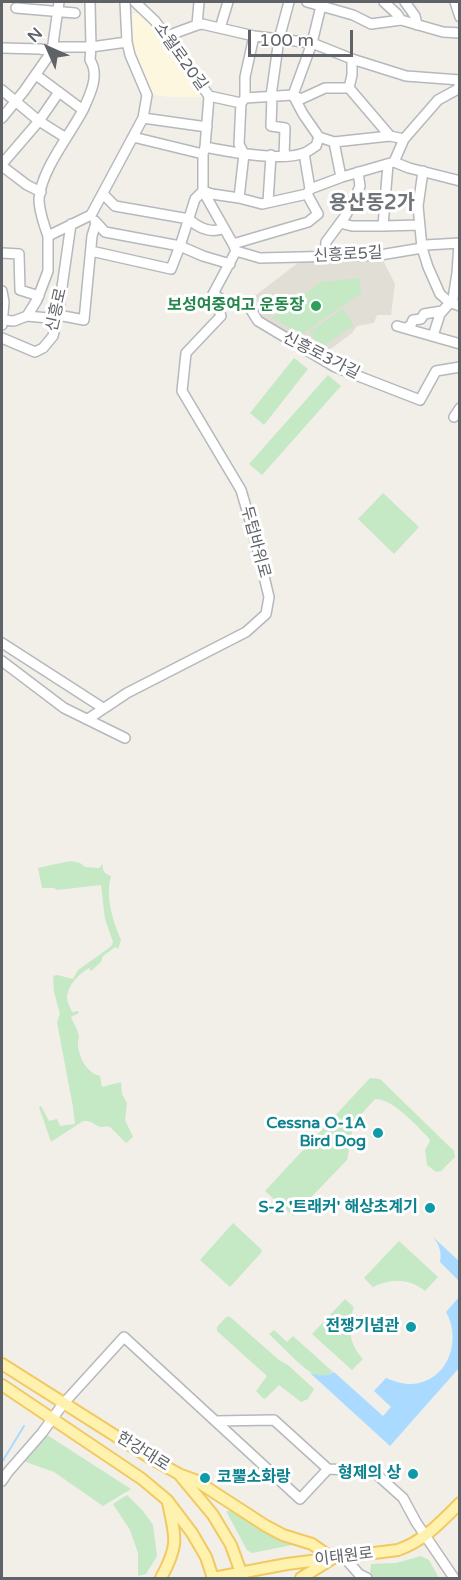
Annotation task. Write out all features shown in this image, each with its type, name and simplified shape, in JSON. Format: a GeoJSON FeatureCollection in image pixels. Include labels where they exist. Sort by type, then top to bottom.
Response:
{"type":"FeatureCollection","features":[{"type":"Feature","properties":{"kind":"main road","name":"한강대로"},"geometry":{"type":"LineString","coordinates":[[2,1364],[179,1474],[213,1514],[231,1545],[242,1576]]}},
{"type":"Feature","properties":{"kind":"main road","name":"한강대로"},"geometry":{"type":"LineString","coordinates":[[2,1385],[142,1479],[167,1500],[192,1533],[206,1557],[213,1578]]}},
{"type":"Feature","properties":{"kind":"main road"},"geometry":{"type":"LineString","coordinates":[[179,1474],[195,1480],[266,1526],[283,1535],[312,1544],[332,1558],[301,1578]]}},
{"type":"Feature","properties":{"kind":"main road"},"geometry":{"type":"LineString","coordinates":[[161,1578],[171,1560],[175,1545],[167,1500]]}},
{"type":"Feature","properties":{"kind":"main road","name":"이태원로"},"geometry":{"type":"LineString","coordinates":[[213,1578],[242,1576],[287,1564],[398,1550],[425,1536],[440,1524],[459,1503]]}},
{"type":"Feature","properties":{"kind":"street"},"geometry":{"type":"LineString","coordinates":[[59,92],[39,121],[2,165],[27,185],[41,192],[45,176],[74,127],[93,87],[94,66],[90,60],[90,2]]}},
{"type":"Feature","properties":{"kind":"street"},"geometry":{"type":"LineString","coordinates":[[27,316],[48,318],[58,315],[84,320],[94,219],[103,194],[143,118],[147,95],[130,55],[125,2]]}},
{"type":"Feature","properties":{"kind":"street","name":"소월로20길"},"geometry":{"type":"LineString","coordinates":[[135,2],[167,36],[209,96],[203,191],[234,248]]}},
{"type":"Feature","properties":{"kind":"street"},"geometry":{"type":"LineString","coordinates":[[196,25],[199,2]]}},
{"type":"Feature","properties":{"kind":"street"},"geometry":{"type":"LineString","coordinates":[[220,28],[228,2]]}},
{"type":"Feature","properties":{"kind":"street"},"geometry":{"type":"LineString","coordinates":[[284,156],[285,128],[271,126],[271,96],[279,39],[289,2]]}},
{"type":"Feature","properties":{"kind":"street"},"geometry":{"type":"LineString","coordinates":[[307,2],[353,15],[371,24],[401,21],[443,32],[459,33]]}},
{"type":"Feature","properties":{"kind":"street"},"geometry":{"type":"LineString","coordinates":[[384,2],[401,21]]}},
{"type":"Feature","properties":{"kind":"street"},"geometry":{"type":"LineString","coordinates":[[405,2],[415,16],[417,24]]}},
{"type":"Feature","properties":{"kind":"street"},"geometry":{"type":"LineString","coordinates":[[455,2],[459,17]]}},
{"type":"Feature","properties":{"kind":"street"},"geometry":{"type":"LineString","coordinates":[[320,4],[312,43],[293,95],[303,114],[319,137],[334,142],[390,136],[404,139]]}},
{"type":"Feature","properties":{"kind":"street"},"geometry":{"type":"LineString","coordinates":[[52,51],[58,6]]}},
{"type":"Feature","properties":{"kind":"street"},"geometry":{"type":"LineString","coordinates":[[16,8],[58,6],[75,13]]}},
{"type":"Feature","properties":{"kind":"street"},"geometry":{"type":"LineString","coordinates":[[167,36],[202,24],[254,36],[312,43],[352,59],[406,76],[459,81],[458,89],[438,100],[404,139],[391,163],[383,226]]}},
{"type":"Feature","properties":{"kind":"street"},"geometry":{"type":"LineString","coordinates":[[239,198],[244,154],[239,144],[245,77],[254,36]]}},
{"type":"Feature","properties":{"kind":"street"},"geometry":{"type":"LineString","coordinates":[[2,118],[56,47],[91,47],[127,42]]}},
{"type":"Feature","properties":{"kind":"street"},"geometry":{"type":"LineString","coordinates":[[2,48],[52,51]]}},
{"type":"Feature","properties":{"kind":"street"},"geometry":{"type":"LineString","coordinates":[[349,88],[352,59]]}},
{"type":"Feature","properties":{"kind":"street"},"geometry":{"type":"LineString","coordinates":[[36,75],[83,110]]}},
{"type":"Feature","properties":{"kind":"street"},"geometry":{"type":"LineString","coordinates":[[209,96],[243,101],[293,95],[301,99],[325,88],[349,88],[390,136]]}},
{"type":"Feature","properties":{"kind":"street"},"geometry":{"type":"LineString","coordinates":[[2,90],[39,121],[66,138]]}},
{"type":"Feature","properties":{"kind":"street"},"geometry":{"type":"LineString","coordinates":[[143,118],[207,127]]}},
{"type":"Feature","properties":{"kind":"street"},"geometry":{"type":"LineString","coordinates":[[134,137],[204,151],[284,156],[304,153],[316,146],[319,137]]}},
{"type":"Feature","properties":{"kind":"street"},"geometry":{"type":"LineString","coordinates":[[334,142],[341,177]]}},
{"type":"Feature","properties":{"kind":"street"},"geometry":{"type":"LineString","coordinates":[[213,294],[230,264],[234,248],[308,222],[318,214],[309,191],[304,153]]}},
{"type":"Feature","properties":{"kind":"street"},"geometry":{"type":"LineString","coordinates":[[268,202],[271,155]]}},
{"type":"Feature","properties":{"kind":"street"},"geometry":{"type":"LineString","coordinates":[[203,191],[262,204],[309,191],[341,177],[391,163],[459,181]]}},
{"type":"Feature","properties":{"kind":"street"},"geometry":{"type":"LineString","coordinates":[[423,171],[418,206],[422,248],[440,294],[449,302],[459,306]]}},
{"type":"Feature","properties":{"kind":"street"},"geometry":{"type":"LineString","coordinates":[[325,257],[326,242],[356,198],[360,186],[358,172]]}},
{"type":"Feature","properties":{"kind":"street","name":"소월로20길"},"geometry":{"type":"LineString","coordinates":[[91,251],[171,269],[195,199],[203,191]]}},
{"type":"Feature","properties":{"kind":"street","name":"신흥로"},"geometry":{"type":"LineString","coordinates":[[2,320],[14,321],[27,316],[39,296],[48,271],[48,236],[42,220],[39,199],[41,192]]}},
{"type":"Feature","properties":{"kind":"street"},"geometry":{"type":"LineString","coordinates":[[103,194],[115,206],[189,219],[194,225],[209,231],[218,232],[224,228]]}},
{"type":"Feature","properties":{"kind":"street"},"geometry":{"type":"LineString","coordinates":[[48,236],[71,224],[94,219]]}},
{"type":"Feature","properties":{"kind":"street"},"geometry":{"type":"LineString","coordinates":[[94,219],[105,232],[180,246],[230,264]]}},
{"type":"Feature","properties":{"kind":"street"},"geometry":{"type":"LineString","coordinates":[[340,223],[352,226],[419,225]]}},
{"type":"Feature","properties":{"kind":"street","name":"신흥로"},"geometry":{"type":"LineString","coordinates":[[2,338],[35,352],[43,348],[53,336],[71,224]]}},
{"type":"Feature","properties":{"kind":"street"},"geometry":{"type":"LineString","coordinates":[[432,336],[442,311],[453,299],[459,243]]}},
{"type":"Feature","properties":{"kind":"street","name":"신흥로5길"},"geometry":{"type":"LineString","coordinates":[[234,248],[260,258],[325,257],[380,255],[422,248],[426,245],[459,243]]}},
{"type":"Feature","properties":{"kind":"street","name":"신흥로"},"geometry":{"type":"LineString","coordinates":[[2,253],[19,254],[20,290],[39,296]]}},
{"type":"Feature","properties":{"kind":"street"},"geometry":{"type":"LineString","coordinates":[[2,291],[2,325]]}},
{"type":"Feature","properties":{"kind":"street","name":"신흥로3가길"},"geometry":{"type":"LineString","coordinates":[[213,294],[226,302],[246,302],[258,321],[335,367],[420,400],[436,371],[459,367]]}},
{"type":"Feature","properties":{"kind":"street","name":"두텁바위로"},"geometry":{"type":"LineString","coordinates":[[88,719],[128,693],[246,632],[267,614],[269,597],[241,490],[182,391],[186,353],[221,316],[213,294]]}},
{"type":"Feature","properties":{"kind":"street"},"geometry":{"type":"LineString","coordinates":[[442,311],[424,314],[421,319],[413,320],[411,325],[402,327],[459,344]]}},
{"type":"Feature","properties":{"kind":"street"},"geometry":{"type":"LineString","coordinates":[[2,643],[103,708]]}},
{"type":"Feature","properties":{"kind":"street"},"geometry":{"type":"LineString","coordinates":[[2,661],[64,708],[125,738]]}},
{"type":"Feature","properties":{"kind":"street"},"geometry":{"type":"LineString","coordinates":[[2,1481],[63,1404],[124,1337],[300,1498],[328,1469]]}},
{"type":"Feature","properties":{"kind":"street"},"geometry":{"type":"LineString","coordinates":[[216,1421],[274,1419],[328,1469],[373,1471],[403,1498],[425,1536],[454,1578]]}},
{"type":"Feature","properties":{"kind":"street"},"geometry":{"type":"LineString","coordinates":[[344,1557],[360,1577]]}},
{"type":"Feature","properties":{"kind":"shaded area"},"geometry":{"type":"Polygon","coordinates":[[[139,13],[159,33],[204,97],[169,97],[149,94],[132,53],[127,15],[139,13]]]}},
{"type":"Feature","properties":{"kind":"shaded area"},"geometry":{"type":"Polygon","coordinates":[[[381,256],[395,284],[391,315],[377,315],[374,323],[357,326],[352,333],[324,354],[258,316],[247,302],[299,262],[381,256]]]}},
{"type":"Feature","properties":{"kind":"green space","name":"보성여중여고 운동장"},"geometry":{"type":"Polygon","coordinates":[[[360,278],[361,293],[302,334],[272,318],[321,282],[360,278]]]}},
{"type":"Feature","properties":{"kind":"green space"},"geometry":{"type":"Polygon","coordinates":[[[343,309],[354,325],[321,348],[310,332],[343,309]]]}},
{"type":"Feature","properties":{"kind":"green space"},"geometry":{"type":"Polygon","coordinates":[[[294,358],[308,369],[264,425],[250,413],[294,358]]]}},
{"type":"Feature","properties":{"kind":"green space"},"geometry":{"type":"Polygon","coordinates":[[[328,375],[341,386],[262,475],[249,464],[328,375]]]}},
{"type":"Feature","properties":{"kind":"green space"},"geometry":{"type":"Polygon","coordinates":[[[383,493],[419,527],[394,554],[358,519],[383,493]]]}},
{"type":"Feature","properties":{"kind":"green space"},"geometry":{"type":"Polygon","coordinates":[[[70,861],[80,863],[85,867],[99,868],[103,864],[104,872],[111,876],[109,900],[121,940],[118,949],[115,947],[103,956],[101,962],[91,971],[89,968],[78,976],[67,997],[72,1012],[78,1011],[79,1013],[71,1017],[79,1037],[79,1050],[84,1064],[91,1072],[100,1076],[102,1087],[121,1082],[122,1094],[127,1103],[125,1120],[133,1137],[126,1143],[110,1127],[101,1127],[87,1121],[83,1121],[51,1142],[39,1107],[41,1106],[49,1121],[57,1119],[60,1126],[75,1124],[57,1022],[60,1014],[54,992],[53,976],[73,979],[78,970],[109,948],[113,942],[105,919],[101,885],[57,890],[42,888],[38,868],[70,861]]]}},
{"type":"Feature","properties":{"kind":"green space"},"geometry":{"type":"Polygon","coordinates":[[[370,1078],[380,1079],[454,1151],[455,1157],[441,1171],[436,1172],[427,1165],[425,1150],[430,1141],[428,1137],[396,1107],[375,1099],[354,1122],[347,1160],[293,1216],[265,1191],[370,1078]]]}},
{"type":"Feature","properties":{"kind":"green space"},"geometry":{"type":"Polygon","coordinates":[[[233,1223],[262,1250],[230,1287],[200,1260],[233,1223]]]}},
{"type":"Feature","properties":{"kind":"green space"},"geometry":{"type":"Polygon","coordinates":[[[399,1241],[438,1277],[425,1291],[413,1284],[400,1281],[386,1282],[373,1287],[364,1278],[399,1241]]]}},
{"type":"Feature","properties":{"kind":"green space"},"geometry":{"type":"Polygon","coordinates":[[[345,1299],[354,1307],[350,1321],[352,1341],[363,1359],[352,1370],[312,1334],[345,1299]]]}},
{"type":"Feature","properties":{"kind":"green space"},"geometry":{"type":"Polygon","coordinates":[[[229,1316],[314,1389],[308,1399],[301,1402],[279,1385],[264,1399],[256,1391],[267,1376],[217,1331],[217,1327],[229,1316]]]}},
{"type":"Feature","properties":{"kind":"green space"},"geometry":{"type":"Polygon","coordinates":[[[274,1330],[287,1342],[293,1336],[333,1372],[321,1376],[308,1370],[269,1334],[274,1330]]]}},
{"type":"Feature","properties":{"kind":"green space"},"geometry":{"type":"Polygon","coordinates":[[[47,1435],[131,1489],[103,1506],[54,1472],[23,1461],[47,1435]]]}},
{"type":"Feature","properties":{"kind":"green space"},"geometry":{"type":"Polygon","coordinates":[[[127,1495],[153,1525],[157,1556],[146,1574],[138,1576],[138,1553],[130,1530],[113,1504],[127,1495]]]}},
{"type":"Feature","properties":{"kind":"green space"},"geometry":{"type":"Polygon","coordinates":[[[226,1511],[233,1511],[297,1544],[252,1553],[247,1550],[226,1511]]]}},
{"type":"Feature","properties":{"kind":"green space"},"geometry":{"type":"Polygon","coordinates":[[[421,1556],[429,1560],[439,1578],[376,1578],[370,1575],[371,1564],[396,1563],[421,1556]]]}},
{"type":"Feature","properties":{"kind":"water"},"geometry":{"type":"Polygon","coordinates":[[[433,1237],[459,1261],[459,1281],[440,1262],[441,1255],[433,1237]]]}},
{"type":"Feature","properties":{"kind":"water"},"geometry":{"type":"Polygon","coordinates":[[[459,1297],[459,1368],[390,1446],[310,1373],[322,1376],[334,1372],[383,1416],[391,1407],[374,1391],[386,1378],[406,1384],[415,1384],[430,1379],[445,1364],[452,1344],[450,1322],[446,1312],[459,1297]]]}},
{"type":"Feature","properties":{"kind":"waterway"},"geometry":{"type":"LineString","coordinates":[[2,1462],[24,1426]]}},
{"type":"Feature","properties":{"kind":"place","name":"보성여중여고 운동장"},"geometry":{"type":"Point","coordinates":[316,306]}},
{"type":"Feature","properties":{"kind":"place","name":"Cessna O-1A Bird Dog"},"geometry":{"type":"Point","coordinates":[378,1133]}},
{"type":"Feature","properties":{"kind":"place","name":"S-2 '트래커' 해상초계기"},"geometry":{"type":"Point","coordinates":[430,1208]}},
{"type":"Feature","properties":{"kind":"place","name":"전쟁기념관"},"geometry":{"type":"Point","coordinates":[411,1327]}},
{"type":"Feature","properties":{"kind":"place","name":"형제의 상"},"geometry":{"type":"Point","coordinates":[413,1474]}},
{"type":"Feature","properties":{"kind":"place","name":"코뿔소화랑"},"geometry":{"type":"Point","coordinates":[205,1478]}},
{"type":"Feature","properties":{"kind":"district","name":"용산동2가"},"geometry":{"type":"Point","coordinates":[372,204]}}]}
